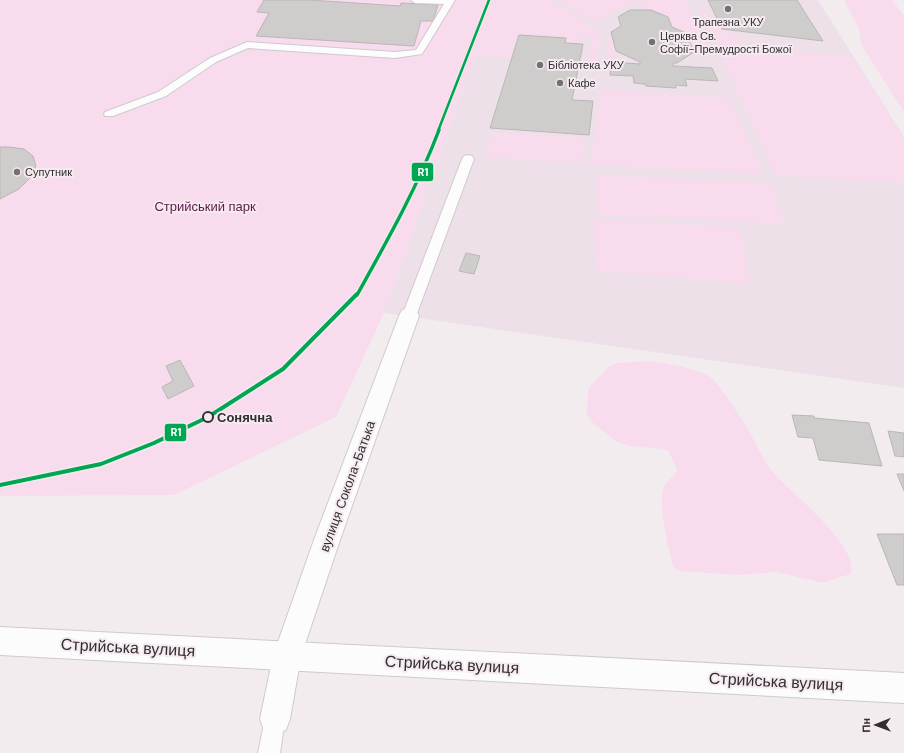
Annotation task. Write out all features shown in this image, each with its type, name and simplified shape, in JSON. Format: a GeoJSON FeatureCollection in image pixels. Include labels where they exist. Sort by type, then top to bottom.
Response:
{"type":"FeatureCollection","features":[{"type":"Feature","properties":{"kind":"main road","name":"вулиця Сокола-Батька"},"geometry":{"type":"LineString","coordinates":[[275,719],[287,656],[328,537],[409,316]]}},
{"type":"Feature","properties":{"kind":"main road","name":"Стрийська вулиця"},"geometry":{"type":"LineString","coordinates":[[0,641],[904,688]]}},
{"type":"Feature","properties":{"kind":"lane"},"geometry":{"type":"LineString","coordinates":[[109,114],[162,94],[213,60],[247,45],[395,55],[419,52],[450,1],[415,0]]}},
{"type":"Feature","properties":{"kind":"lane"},"geometry":{"type":"LineString","coordinates":[[409,316],[468,158]]}},
{"type":"Feature","properties":{"kind":"lane"},"geometry":{"type":"LineString","coordinates":[[269,753],[275,719]]}},
{"type":"Feature","properties":{"kind":"shaded area"},"geometry":{"type":"Polygon","coordinates":[[[495,0],[818,0],[904,137],[904,388],[384,313],[495,0]]]}},
{"type":"Feature","properties":{"kind":"green space","name":"Стрийський парк"},"geometry":{"type":"Polygon","coordinates":[[[0,0],[495,0],[384,313],[336,417],[174,495],[0,496],[0,0]]]}},
{"type":"Feature","properties":{"kind":"green space"},"geometry":{"type":"Polygon","coordinates":[[[496,0],[551,0],[589,25],[598,33],[599,40],[596,70],[586,69],[592,38],[579,37],[578,43],[566,42],[567,37],[518,34],[511,58],[477,54],[496,0]]]}},
{"type":"Feature","properties":{"kind":"green space"},"geometry":{"type":"Polygon","coordinates":[[[558,0],[640,0],[620,8],[596,21],[591,20],[558,0]]]}},
{"type":"Feature","properties":{"kind":"green space"},"geometry":{"type":"Polygon","coordinates":[[[651,0],[686,0],[708,50],[694,50],[687,33],[673,27],[669,17],[652,10],[642,10],[640,4],[651,0]]]}},
{"type":"Feature","properties":{"kind":"green space"},"geometry":{"type":"Polygon","coordinates":[[[844,0],[892,0],[904,16],[904,112],[862,46],[859,29],[844,0]]]}},
{"type":"Feature","properties":{"kind":"green space"},"geometry":{"type":"Polygon","coordinates":[[[699,8],[743,43],[717,49],[699,8]]]}},
{"type":"Feature","properties":{"kind":"green space"},"geometry":{"type":"Polygon","coordinates":[[[607,34],[610,34],[617,62],[610,62],[609,74],[604,74],[608,46],[607,34]]]}},
{"type":"Feature","properties":{"kind":"green space"},"geometry":{"type":"Polygon","coordinates":[[[745,45],[851,57],[904,138],[904,183],[775,175],[719,51],[745,45]]]}},
{"type":"Feature","properties":{"kind":"green space"},"geometry":{"type":"Polygon","coordinates":[[[602,90],[730,98],[763,174],[590,164],[602,90]]]}},
{"type":"Feature","properties":{"kind":"green space"},"geometry":{"type":"Polygon","coordinates":[[[493,132],[585,138],[581,163],[484,157],[493,132]]]}},
{"type":"Feature","properties":{"kind":"green space"},"geometry":{"type":"Polygon","coordinates":[[[595,175],[771,183],[785,224],[599,215],[595,175]]]}},
{"type":"Feature","properties":{"kind":"green space"},"geometry":{"type":"Polygon","coordinates":[[[594,218],[739,228],[751,284],[596,271],[594,218]]]}},
{"type":"Feature","properties":{"kind":"green space"},"geometry":{"type":"Polygon","coordinates":[[[649,361],[672,364],[698,371],[715,381],[745,425],[773,473],[811,509],[837,537],[846,551],[851,564],[850,574],[825,582],[820,582],[776,572],[739,575],[679,571],[674,567],[669,551],[662,505],[663,489],[677,469],[668,451],[663,449],[629,446],[617,442],[592,422],[587,415],[588,390],[611,365],[617,363],[649,361]]]}},
{"type":"Feature","properties":{"kind":"building"},"geometry":{"type":"Polygon","coordinates":[[[264,0],[310,0],[400,6],[401,3],[438,5],[433,21],[421,21],[414,46],[256,36],[269,13],[257,12],[264,0]]]}},
{"type":"Feature","properties":{"kind":"building"},"geometry":{"type":"Polygon","coordinates":[[[708,0],[797,0],[823,41],[722,29],[708,0]]]}},
{"type":"Feature","properties":{"kind":"building","name":"Церква Св. Софії-Премудрості Божої"},"geometry":{"type":"Polygon","coordinates":[[[630,10],[651,10],[668,17],[672,27],[686,33],[694,52],[677,63],[673,63],[673,66],[712,68],[718,81],[685,79],[687,86],[676,85],[676,88],[646,86],[645,84],[634,83],[633,76],[610,75],[611,62],[640,64],[640,62],[616,51],[611,32],[621,26],[618,17],[630,10]]]}},
{"type":"Feature","properties":{"kind":"building"},"geometry":{"type":"Polygon","coordinates":[[[519,35],[566,38],[565,43],[583,44],[572,100],[593,101],[589,135],[490,128],[519,35]]]}},
{"type":"Feature","properties":{"kind":"building","name":"Супутник"},"geometry":{"type":"Polygon","coordinates":[[[0,147],[24,149],[33,156],[36,166],[31,177],[19,189],[0,199],[0,147]]]}},
{"type":"Feature","properties":{"kind":"building"},"geometry":{"type":"Polygon","coordinates":[[[466,253],[480,256],[474,274],[459,271],[466,253]]]}},
{"type":"Feature","properties":{"kind":"building"},"geometry":{"type":"Polygon","coordinates":[[[180,360],[194,386],[168,399],[162,387],[173,381],[166,366],[180,360]]]}},
{"type":"Feature","properties":{"kind":"building"},"geometry":{"type":"Polygon","coordinates":[[[792,415],[814,416],[814,418],[869,423],[882,466],[819,460],[813,438],[798,437],[792,415]]]}},
{"type":"Feature","properties":{"kind":"building"},"geometry":{"type":"Polygon","coordinates":[[[888,431],[904,433],[904,457],[895,456],[888,431]]]}},
{"type":"Feature","properties":{"kind":"building"},"geometry":{"type":"Polygon","coordinates":[[[897,474],[904,474],[904,491],[897,474]]]}},
{"type":"Feature","properties":{"kind":"building"},"geometry":{"type":"Polygon","coordinates":[[[877,534],[904,534],[904,585],[897,585],[877,534]]]}},
{"type":"Feature","properties":{"kind":"transit line","name":"R1"},"geometry":{"type":"LineString","coordinates":[[0,485],[101,464],[154,443],[208,417],[283,369],[356,296],[371,270],[405,208],[424,169],[489,0]]}},
{"type":"Feature","properties":{"kind":"place","name":"Трапезна УКУ"},"geometry":{"type":"Point","coordinates":[728,9]}},
{"type":"Feature","properties":{"kind":"place","name":"Церква Св. Софії-Премудрості Божої"},"geometry":{"type":"Point","coordinates":[652,42]}},
{"type":"Feature","properties":{"kind":"place","name":"Бібліотека УКУ"},"geometry":{"type":"Point","coordinates":[540,65]}},
{"type":"Feature","properties":{"kind":"place","name":"Кафе"},"geometry":{"type":"Point","coordinates":[560,83]}},
{"type":"Feature","properties":{"kind":"place","name":"Супутник"},"geometry":{"type":"Point","coordinates":[17,172]}},
{"type":"Feature","properties":{"kind":"place","name":"Сонячна"},"geometry":{"type":"Point","coordinates":[208,417]}}]}
